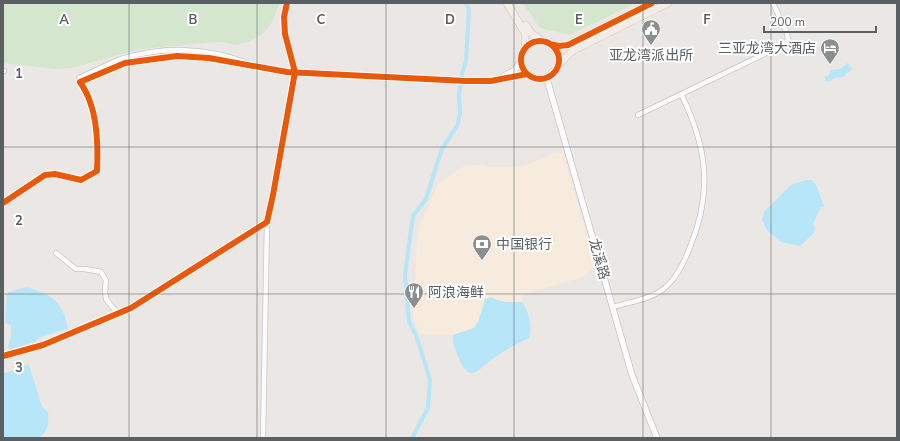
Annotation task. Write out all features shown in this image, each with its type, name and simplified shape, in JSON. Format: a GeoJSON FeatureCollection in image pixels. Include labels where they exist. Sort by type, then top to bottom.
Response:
{"type":"FeatureCollection","features":[{"type":"Feature","properties":{"kind":"main road"},"geometry":{"type":"LineString","coordinates":[[507,3],[525,33],[525,49],[521,61],[523,68],[527,74],[540,80],[547,79],[553,75],[560,64],[572,51],[668,3]]}},
{"type":"Feature","properties":{"kind":"main road"},"geometry":{"type":"LineString","coordinates":[[512,3],[531,33],[542,41],[559,46],[568,45],[652,3]]}},
{"type":"Feature","properties":{"kind":"main road"},"geometry":{"type":"LineString","coordinates":[[525,49],[533,43],[542,41]]}},
{"type":"Feature","properties":{"kind":"main road"},"geometry":{"type":"LineString","coordinates":[[550,44],[556,49],[560,64]]}},
{"type":"Feature","properties":{"kind":"street"},"geometry":{"type":"LineString","coordinates":[[263,438],[267,222],[295,72],[284,34],[286,3]]}},
{"type":"Feature","properties":{"kind":"street"},"geometry":{"type":"LineString","coordinates":[[638,115],[781,46],[786,42],[788,40],[788,33],[773,3]]}},
{"type":"Feature","properties":{"kind":"street"},"geometry":{"type":"LineString","coordinates":[[3,204],[45,174],[55,174],[81,180],[97,171],[98,156],[95,123],[90,102],[80,80],[121,59],[166,50],[186,50],[209,52],[238,59],[260,68],[295,72],[466,81],[491,81],[527,74]]}},
{"type":"Feature","properties":{"kind":"street"},"geometry":{"type":"LineString","coordinates":[[491,81],[512,73],[521,61]]}},
{"type":"Feature","properties":{"kind":"street","name":"龙溪路"},"geometry":{"type":"LineString","coordinates":[[547,79],[632,375],[657,438]]}},
{"type":"Feature","properties":{"kind":"street"},"geometry":{"type":"LineString","coordinates":[[613,307],[646,298],[662,290],[675,277],[685,261],[692,242],[704,204],[704,161],[699,138],[689,110],[681,94]]}},
{"type":"Feature","properties":{"kind":"street"},"geometry":{"type":"LineString","coordinates":[[3,356],[42,345],[118,314],[147,298],[267,222]]}},
{"type":"Feature","properties":{"kind":"street"},"geometry":{"type":"LineString","coordinates":[[56,253],[76,269],[101,272],[106,280],[106,299],[118,314]]}},
{"type":"Feature","properties":{"kind":"shaded area"},"geometry":{"type":"Polygon","coordinates":[[[555,153],[563,153],[595,265],[583,277],[522,295],[522,302],[505,302],[496,300],[480,316],[474,328],[464,332],[453,335],[420,334],[413,318],[418,228],[438,184],[464,166],[484,164],[489,167],[515,167],[529,164],[555,153]]]}},
{"type":"Feature","properties":{"kind":"green space"},"geometry":{"type":"Polygon","coordinates":[[[3,3],[280,3],[271,24],[261,35],[250,41],[236,45],[221,42],[140,49],[71,68],[56,69],[3,63],[3,3]]]}},
{"type":"Feature","properties":{"kind":"green space"},"geometry":{"type":"Polygon","coordinates":[[[523,3],[636,3],[570,35],[540,28],[523,3]]]}},
{"type":"Feature","properties":{"kind":"water"},"geometry":{"type":"Polygon","coordinates":[[[848,63],[852,69],[843,77],[834,78],[829,82],[825,81],[825,77],[829,75],[831,70],[841,69],[848,63]]]}},
{"type":"Feature","properties":{"kind":"water"},"geometry":{"type":"Polygon","coordinates":[[[806,180],[812,180],[816,185],[824,206],[820,208],[813,224],[815,228],[813,234],[800,246],[781,242],[767,230],[762,220],[764,212],[791,185],[806,180]]]}},
{"type":"Feature","properties":{"kind":"water"},"geometry":{"type":"Polygon","coordinates":[[[27,287],[50,297],[60,306],[66,319],[68,329],[50,334],[39,338],[34,342],[11,349],[8,348],[11,325],[5,323],[7,294],[9,292],[27,287]]]}},
{"type":"Feature","properties":{"kind":"water"},"geometry":{"type":"Polygon","coordinates":[[[491,297],[502,301],[522,302],[529,319],[529,338],[491,360],[477,371],[471,373],[465,369],[459,359],[454,344],[453,335],[474,328],[478,322],[485,299],[491,297]]]}},
{"type":"Feature","properties":{"kind":"water"},"geometry":{"type":"Polygon","coordinates":[[[28,362],[42,407],[48,412],[47,427],[44,433],[38,438],[3,438],[3,374],[27,365],[28,362]]]}},
{"type":"Feature","properties":{"kind":"waterway"},"geometry":{"type":"LineString","coordinates":[[412,438],[428,408],[430,379],[416,335],[409,322],[405,276],[413,216],[426,199],[442,149],[457,126],[460,114],[459,94],[462,74],[466,61],[469,9],[466,3]]}},
{"type":"Feature","properties":{"kind":"cycle path"},"geometry":{"type":"LineString","coordinates":[[3,356],[43,345],[131,308],[267,222],[295,72],[285,34],[284,17],[287,3]]}},
{"type":"Feature","properties":{"kind":"cycle path"},"geometry":{"type":"LineString","coordinates":[[550,44],[559,46],[568,45],[652,3]]}},
{"type":"Feature","properties":{"kind":"cycle path"},"geometry":{"type":"LineString","coordinates":[[536,41],[544,41],[554,46],[558,53],[559,60],[558,67],[554,74],[544,79],[536,79],[526,74],[524,71],[521,64],[521,56],[526,46],[529,44],[536,41]]}},
{"type":"Feature","properties":{"kind":"cycle path"},"geometry":{"type":"LineString","coordinates":[[3,203],[45,175],[55,174],[81,180],[97,171],[95,119],[88,97],[80,82],[125,63],[177,56],[209,58],[287,72],[466,81],[491,81],[527,74]]}},
{"type":"Feature","properties":{"kind":"place","name":"亚龙湾派出所"},"geometry":{"type":"Point","coordinates":[651,46]}},
{"type":"Feature","properties":{"kind":"place","name":"三亚龙湾大酒店"},"geometry":{"type":"Point","coordinates":[830,65]}},
{"type":"Feature","properties":{"kind":"place","name":"中国银行"},"geometry":{"type":"Point","coordinates":[482,261]}},
{"type":"Feature","properties":{"kind":"place","name":"阿浪海鲜"},"geometry":{"type":"Point","coordinates":[414,309]}}]}
